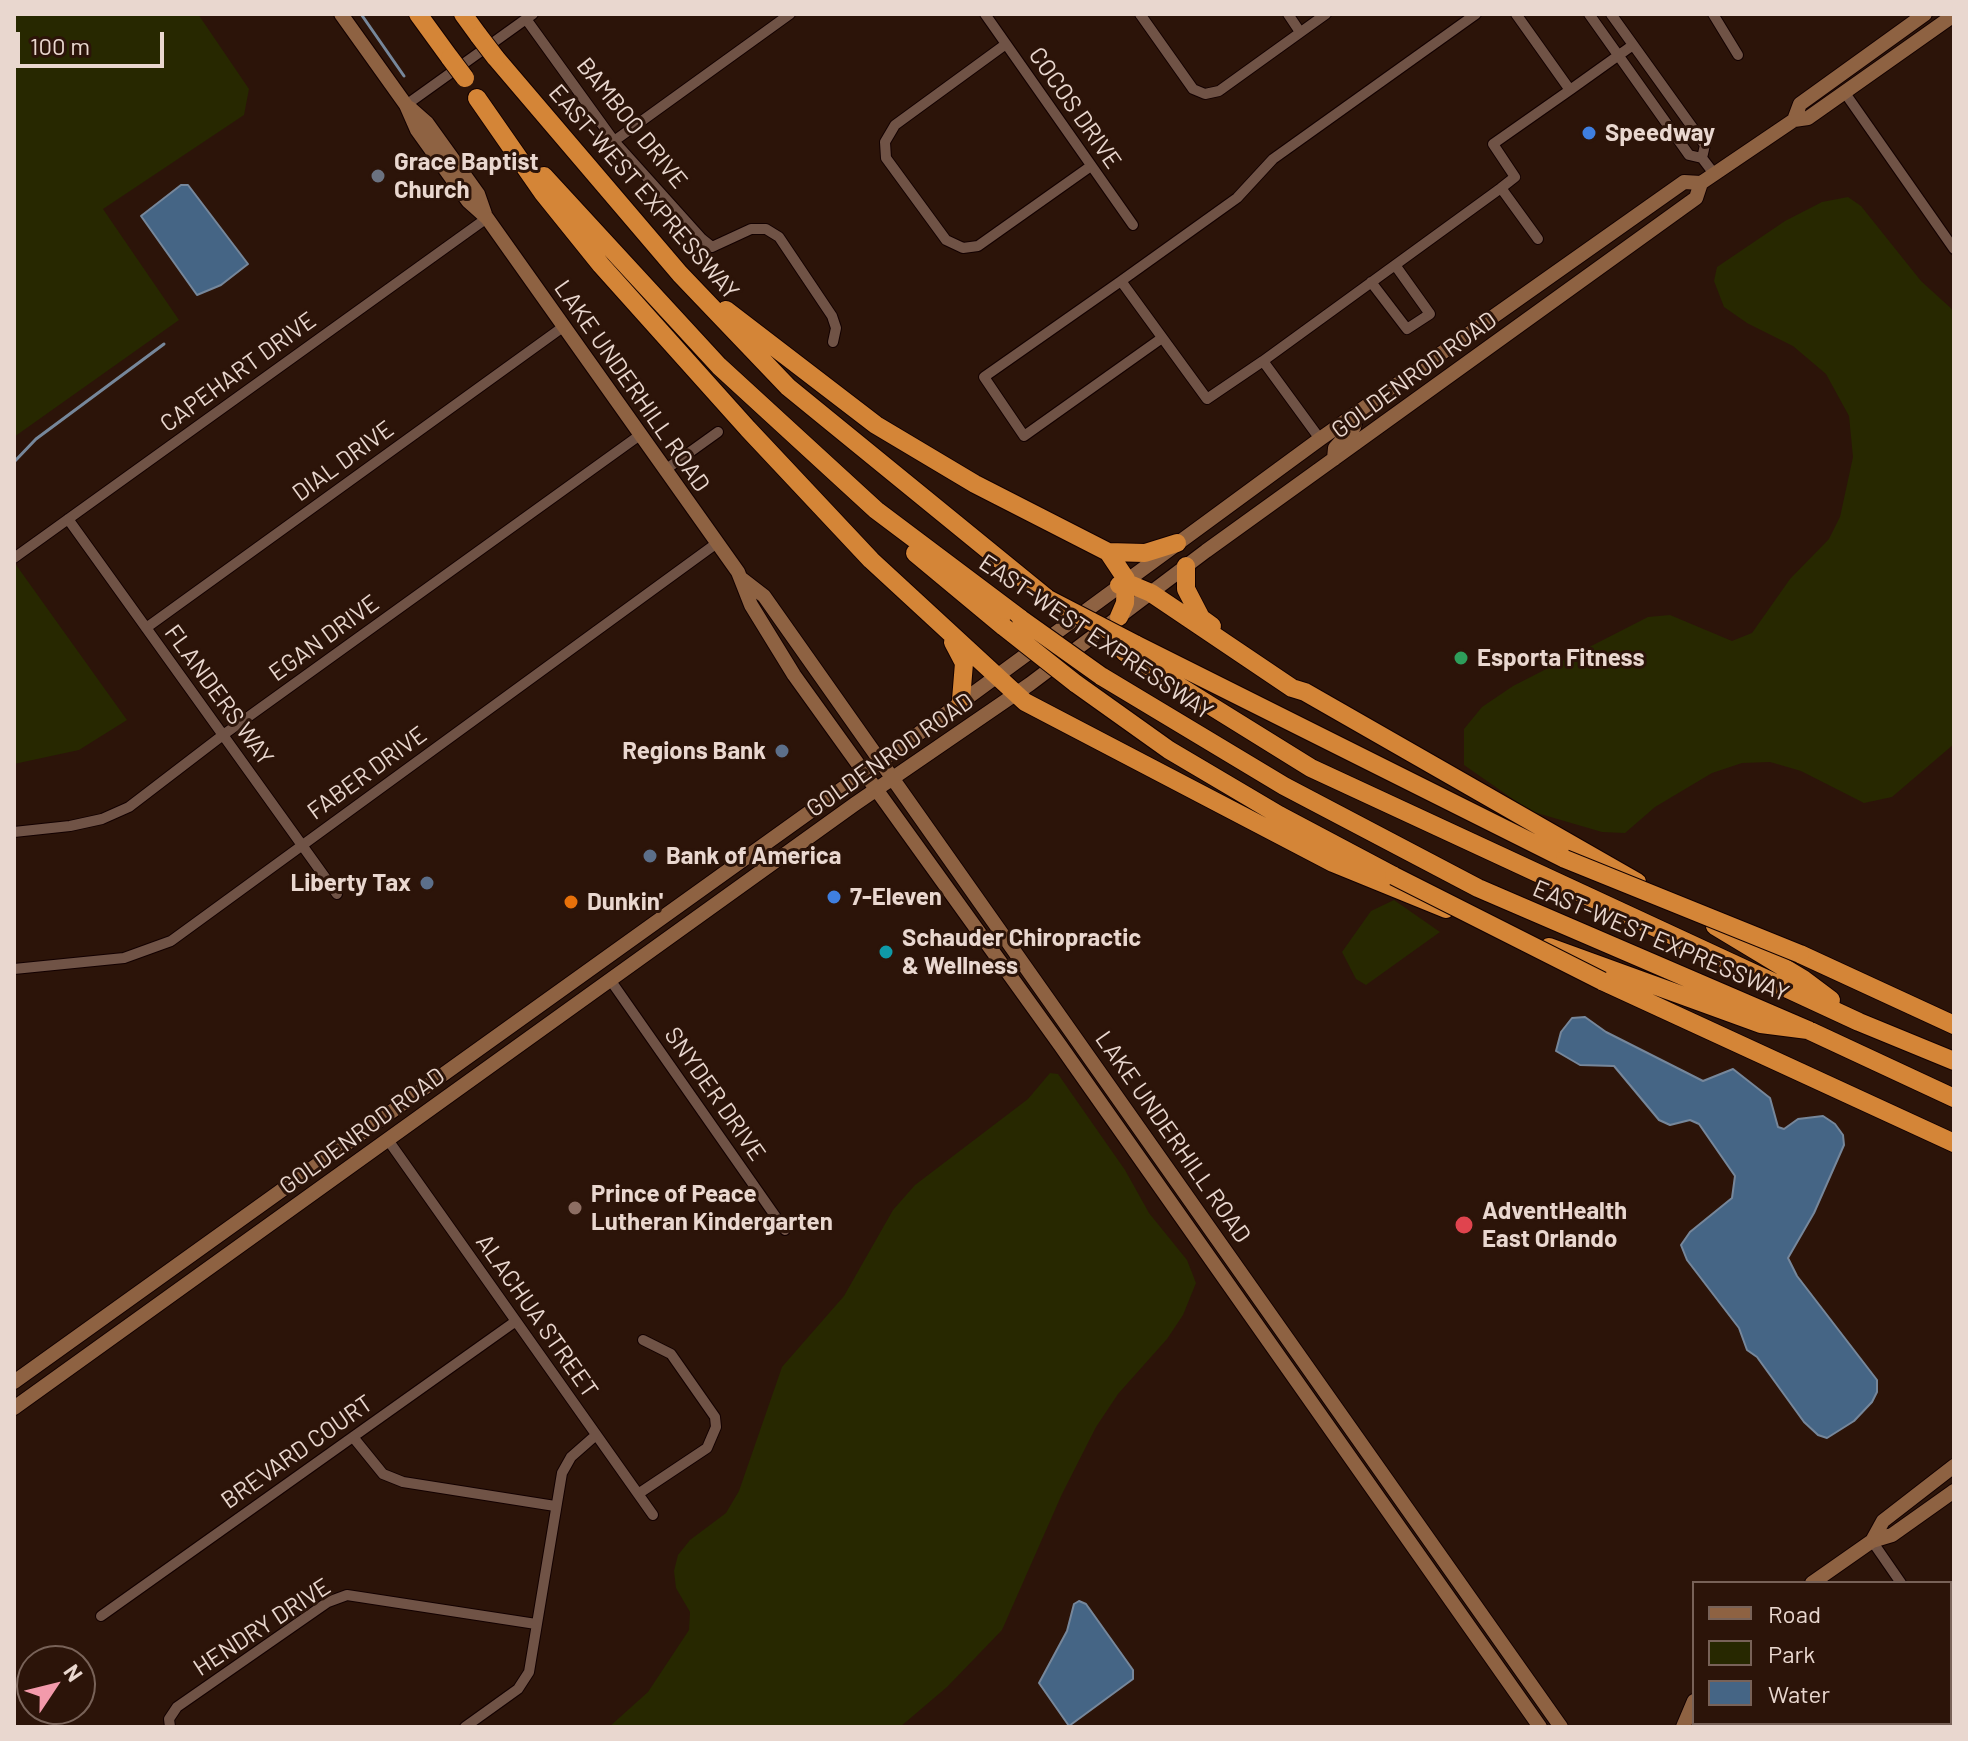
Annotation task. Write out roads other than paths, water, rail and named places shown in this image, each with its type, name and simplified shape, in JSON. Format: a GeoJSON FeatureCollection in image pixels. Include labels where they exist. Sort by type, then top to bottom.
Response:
{"type":"FeatureCollection","features":[{"type":"Feature","properties":{"kind":"highway","name":"EAST-WEST EXPRESSWAY"},"geometry":{"type":"LineString","coordinates":[[418,14],[477,98],[677,324],[876,510],[1012,623],[1284,786],[1478,888],[1808,1030],[1954,1098]]}},
{"type":"Feature","properties":{"kind":"highway","name":"EAST-WEST EXPRESSWAY"},"geometry":{"type":"LineString","coordinates":[[463,14],[495,57],[680,274],[788,387],[1048,599],[1129,648],[1311,768],[1859,1022],[1954,1061]]}},
{"type":"Feature","properties":{"kind":"highway"},"geometry":{"type":"LineString","coordinates":[[477,98],[543,193],[601,265],[805,491],[947,632],[1016,695],[1085,736],[1333,863],[1423,901],[1746,1019],[1808,1030]]}},
{"type":"Feature","properties":{"kind":"highway"},"geometry":{"type":"LineString","coordinates":[[680,274],[876,425],[975,484],[1108,552],[1145,553],[1177,543]]}},
{"type":"Feature","properties":{"kind":"highway"},"geometry":{"type":"LineString","coordinates":[[1108,552],[1124,583],[1119,617]]}},
{"type":"Feature","properties":{"kind":"highway"},"geometry":{"type":"LineString","coordinates":[[1186,566],[1186,589],[1201,618],[1305,692],[1733,936],[1803,979],[1859,1022]]}},
{"type":"Feature","properties":{"kind":"highway"},"geometry":{"type":"LineString","coordinates":[[1124,583],[1151,593],[1292,688],[1305,692]]}},
{"type":"Feature","properties":{"kind":"highway"},"geometry":{"type":"LineString","coordinates":[[1012,623],[1075,683],[1169,750],[1394,876],[1602,981],[1954,1143]]}},
{"type":"Feature","properties":{"kind":"highway"},"geometry":{"type":"LineString","coordinates":[[947,632],[964,663],[961,700]]}},
{"type":"Feature","properties":{"kind":"highway"},"geometry":{"type":"LineString","coordinates":[[1129,648],[1565,859],[1800,954],[1954,1025]]}},
{"type":"Feature","properties":{"kind":"main road","name":"LAKE UNDERHILL ROAD"},"geometry":{"type":"LineString","coordinates":[[341,14],[406,105],[427,123],[478,194],[487,218],[742,579],[751,605],[771,641],[863,774],[1177,1211],[1540,1727]]}},
{"type":"Feature","properties":{"kind":"main road","name":"GOLDENROD ROAD"},"geometry":{"type":"LineString","coordinates":[[1794,120],[1800,104],[1925,14]]}},
{"type":"Feature","properties":{"kind":"main road","name":"GOLDENROD ROAD"},"geometry":{"type":"LineString","coordinates":[[14,1382],[863,774],[1320,439],[1684,182],[1701,183],[1794,120],[1808,118],[1954,15]]}},
{"type":"Feature","properties":{"kind":"main road"},"geometry":{"type":"LineString","coordinates":[[1819,111],[1823,96],[1856,74],[1859,61]]}},
{"type":"Feature","properties":{"kind":"main road","name":"GOLDENROD ROAD"},"geometry":{"type":"LineString","coordinates":[[14,1408],[893,778],[1016,695],[1186,566],[1696,198],[1701,183]]}},
{"type":"Feature","properties":{"kind":"main road"},"geometry":{"type":"LineString","coordinates":[[1334,459],[1335,448],[1354,427],[1357,415]]}},
{"type":"Feature","properties":{"kind":"main road"},"geometry":{"type":"LineString","coordinates":[[1304,481],[1322,452],[1320,439]]}},
{"type":"Feature","properties":{"kind":"main road","name":"LAKE UNDERHILL ROAD"},"geometry":{"type":"LineString","coordinates":[[742,579],[764,596],[1561,1727]]}},
{"type":"Feature","properties":{"kind":"main road"},"geometry":{"type":"LineString","coordinates":[[611,981],[616,960],[632,948],[644,930]]}},
{"type":"Feature","properties":{"kind":"main road"},"geometry":{"type":"LineString","coordinates":[[526,1041],[525,1031],[567,1001],[574,981]]}},
{"type":"Feature","properties":{"kind":"main road"},"geometry":{"type":"LineString","coordinates":[[388,1140],[396,1118],[411,1107],[424,1088]]}},
{"type":"Feature","properties":{"kind":"main road"},"geometry":{"type":"LineString","coordinates":[[324,1186],[339,1164],[361,1148],[366,1140],[364,1131]]}},
{"type":"Feature","properties":{"kind":"main road"},"geometry":{"type":"LineString","coordinates":[[1177,1211],[1191,1201]]}},
{"type":"Feature","properties":{"kind":"main road"},"geometry":{"type":"LineString","coordinates":[[1334,1434],[1371,1457]]}},
{"type":"Feature","properties":{"kind":"main road"},"geometry":{"type":"LineString","coordinates":[[1872,1541],[1883,1521],[1954,1466]]}},
{"type":"Feature","properties":{"kind":"main road"},"geometry":{"type":"LineString","coordinates":[[1815,1581],[1872,1541],[1892,1535],[1954,1491]]}},
{"type":"Feature","properties":{"kind":"main road"},"geometry":{"type":"LineString","coordinates":[[1415,1548],[1434,1563],[1450,1569]]}},
{"type":"Feature","properties":{"kind":"main road"},"geometry":{"type":"LineString","coordinates":[[1683,1727],[1692,1706]]}},
{"type":"Feature","properties":{"kind":"street"},"geometry":{"type":"LineString","coordinates":[[614,141],[790,14]]}},
{"type":"Feature","properties":{"kind":"street","name":"COCOS DRIVE"},"geometry":{"type":"LineString","coordinates":[[985,14],[1133,225]]}},
{"type":"Feature","properties":{"kind":"street"},"geometry":{"type":"LineString","coordinates":[[1140,14],[1193,89],[1205,94],[1219,91],[1326,14]]}},
{"type":"Feature","properties":{"kind":"street"},"geometry":{"type":"LineString","coordinates":[[1288,14],[1300,32]]}},
{"type":"Feature","properties":{"kind":"street"},"geometry":{"type":"LineString","coordinates":[[1162,338],[1024,436],[984,377],[1237,198],[1273,159],[1476,14]]}},
{"type":"Feature","properties":{"kind":"street"},"geometry":{"type":"LineString","coordinates":[[1516,14],[1570,90]]}},
{"type":"Feature","properties":{"kind":"street"},"geometry":{"type":"LineString","coordinates":[[1589,14],[1689,155],[1702,158],[1715,175]]}},
{"type":"Feature","properties":{"kind":"street"},"geometry":{"type":"LineString","coordinates":[[1611,14],[1705,145],[1702,158]]}},
{"type":"Feature","properties":{"kind":"street"},"geometry":{"type":"LineString","coordinates":[[1713,14],[1738,55]]}},
{"type":"Feature","properties":{"kind":"street"},"geometry":{"type":"LineString","coordinates":[[406,105],[530,17]]}},
{"type":"Feature","properties":{"kind":"street","name":"BAMBOO DRIVE"},"geometry":{"type":"LineString","coordinates":[[530,17],[614,141],[712,247],[751,229],[766,229],[779,237],[832,316],[836,328],[833,342]]}},
{"type":"Feature","properties":{"kind":"street"},"geometry":{"type":"LineString","coordinates":[[1006,44],[895,125],[885,142],[886,158],[946,240],[963,248],[978,246],[1091,166]]}},
{"type":"Feature","properties":{"kind":"street"},"geometry":{"type":"LineString","coordinates":[[1121,281],[1207,399],[1515,177],[1493,144],[1633,45]]}},
{"type":"Feature","properties":{"kind":"street"},"geometry":{"type":"LineString","coordinates":[[1845,93],[1954,249]]}},
{"type":"Feature","properties":{"kind":"street"},"geometry":{"type":"LineString","coordinates":[[1501,188],[1538,239]]}},
{"type":"Feature","properties":{"kind":"street","name":"CAPEHART DRIVE"},"geometry":{"type":"LineString","coordinates":[[14,558],[487,218]]}},
{"type":"Feature","properties":{"kind":"street"},"geometry":{"type":"LineString","coordinates":[[1371,282],[1407,329],[1430,314],[1395,265]]}},
{"type":"Feature","properties":{"kind":"street","name":"DIAL DRIVE"},"geometry":{"type":"LineString","coordinates":[[146,628],[563,327]]}},
{"type":"Feature","properties":{"kind":"street"},"geometry":{"type":"LineString","coordinates":[[1263,361],[1320,439]]}},
{"type":"Feature","properties":{"kind":"street"},"geometry":{"type":"LineString","coordinates":[[665,470],[718,432]]}},
{"type":"Feature","properties":{"kind":"street","name":"EGAN DRIVE"},"geometry":{"type":"LineString","coordinates":[[14,832],[70,826],[102,819],[129,807],[223,735],[640,435]]}},
{"type":"Feature","properties":{"kind":"street","name":"FLANDERS WAY"},"geometry":{"type":"LineString","coordinates":[[68,519],[337,894]]}},
{"type":"Feature","properties":{"kind":"street","name":"FABER DRIVE"},"geometry":{"type":"LineString","coordinates":[[14,969],[124,958],[171,941],[717,543]]}},
{"type":"Feature","properties":{"kind":"street","name":"SNYDER DRIVE"},"geometry":{"type":"LineString","coordinates":[[611,981],[785,1230]]}},
{"type":"Feature","properties":{"kind":"street","name":"ALACHUA STREET"},"geometry":{"type":"LineString","coordinates":[[388,1140],[653,1515]]}},
{"type":"Feature","properties":{"kind":"street","name":"BREVARD COURT"},"geometry":{"type":"LineString","coordinates":[[101,1616],[516,1321]]}},
{"type":"Feature","properties":{"kind":"street"},"geometry":{"type":"LineString","coordinates":[[638,1494],[707,1448],[716,1427],[715,1417],[671,1354],[643,1340]]}},
{"type":"Feature","properties":{"kind":"street"},"geometry":{"type":"LineString","coordinates":[[465,1727],[518,1689],[529,1672],[562,1473],[571,1457],[596,1435]]}},
{"type":"Feature","properties":{"kind":"street"},"geometry":{"type":"LineString","coordinates":[[353,1437],[383,1474],[403,1482],[555,1506]]}},
{"type":"Feature","properties":{"kind":"street"},"geometry":{"type":"LineString","coordinates":[[1872,1541],[1900,1581]]}},
{"type":"Feature","properties":{"kind":"street","name":"HENDRY DRIVE"},"geometry":{"type":"LineString","coordinates":[[170,1727],[169,1719],[177,1707],[328,1602],[347,1595],[536,1624]]}},
{"type":"Feature","properties":{"kind":"water"},"geometry":{"type":"Polygon","coordinates":[[[181,185],[188,185],[248,264],[221,285],[197,295],[141,216],[181,185]]]}},
{"type":"Feature","properties":{"kind":"water"},"geometry":{"type":"Polygon","coordinates":[[[1585,1017],[1606,1032],[1703,1081],[1733,1069],[1770,1098],[1778,1127],[1784,1129],[1798,1119],[1823,1116],[1835,1124],[1843,1135],[1844,1145],[1814,1213],[1788,1258],[1797,1276],[1877,1380],[1877,1392],[1872,1402],[1854,1421],[1827,1438],[1818,1435],[1804,1422],[1757,1357],[1747,1350],[1739,1328],[1687,1260],[1681,1245],[1690,1232],[1732,1198],[1735,1176],[1699,1124],[1690,1120],[1670,1125],[1659,1120],[1614,1066],[1580,1065],[1556,1051],[1561,1032],[1572,1018],[1585,1017]]]}},
{"type":"Feature","properties":{"kind":"water"},"geometry":{"type":"Polygon","coordinates":[[[1079,1601],[1086,1604],[1133,1670],[1133,1679],[1069,1726],[1039,1683],[1067,1631],[1074,1604],[1079,1601]]]}},
{"type":"Feature","properties":{"kind":"waterway"},"geometry":{"type":"LineString","coordinates":[[361,14],[404,76]]}},
{"type":"Feature","properties":{"kind":"waterway"},"geometry":{"type":"LineString","coordinates":[[14,462],[36,439],[164,344]]}},
{"type":"Feature","properties":{"kind":"place","name":"Speedway"},"geometry":{"type":"Point","coordinates":[1589,133]}},
{"type":"Feature","properties":{"kind":"place","name":"Grace Baptist Church"},"geometry":{"type":"Point","coordinates":[378,176]}},
{"type":"Feature","properties":{"kind":"place","name":"Esporta Fitness"},"geometry":{"type":"Point","coordinates":[1461,658]}},
{"type":"Feature","properties":{"kind":"place","name":"Regions Bank"},"geometry":{"type":"Point","coordinates":[782,751]}},
{"type":"Feature","properties":{"kind":"place","name":"Bank of America"},"geometry":{"type":"Point","coordinates":[650,856]}},
{"type":"Feature","properties":{"kind":"place","name":"Liberty Tax"},"geometry":{"type":"Point","coordinates":[427,883]}},
{"type":"Feature","properties":{"kind":"place","name":"7-Eleven"},"geometry":{"type":"Point","coordinates":[834,897]}},
{"type":"Feature","properties":{"kind":"place","name":"Dunkin'"},"geometry":{"type":"Point","coordinates":[571,902]}},
{"type":"Feature","properties":{"kind":"place","name":"Schauder Chiropractic & Wellness"},"geometry":{"type":"Point","coordinates":[886,952]}},
{"type":"Feature","properties":{"kind":"place","name":"Prince of Peace Lutheran Kindergarten"},"geometry":{"type":"Point","coordinates":[575,1208]}},
{"type":"Feature","properties":{"kind":"place","name":"AdventHealth East Orlando"},"geometry":{"type":"Point","coordinates":[1464,1225]}}]}
